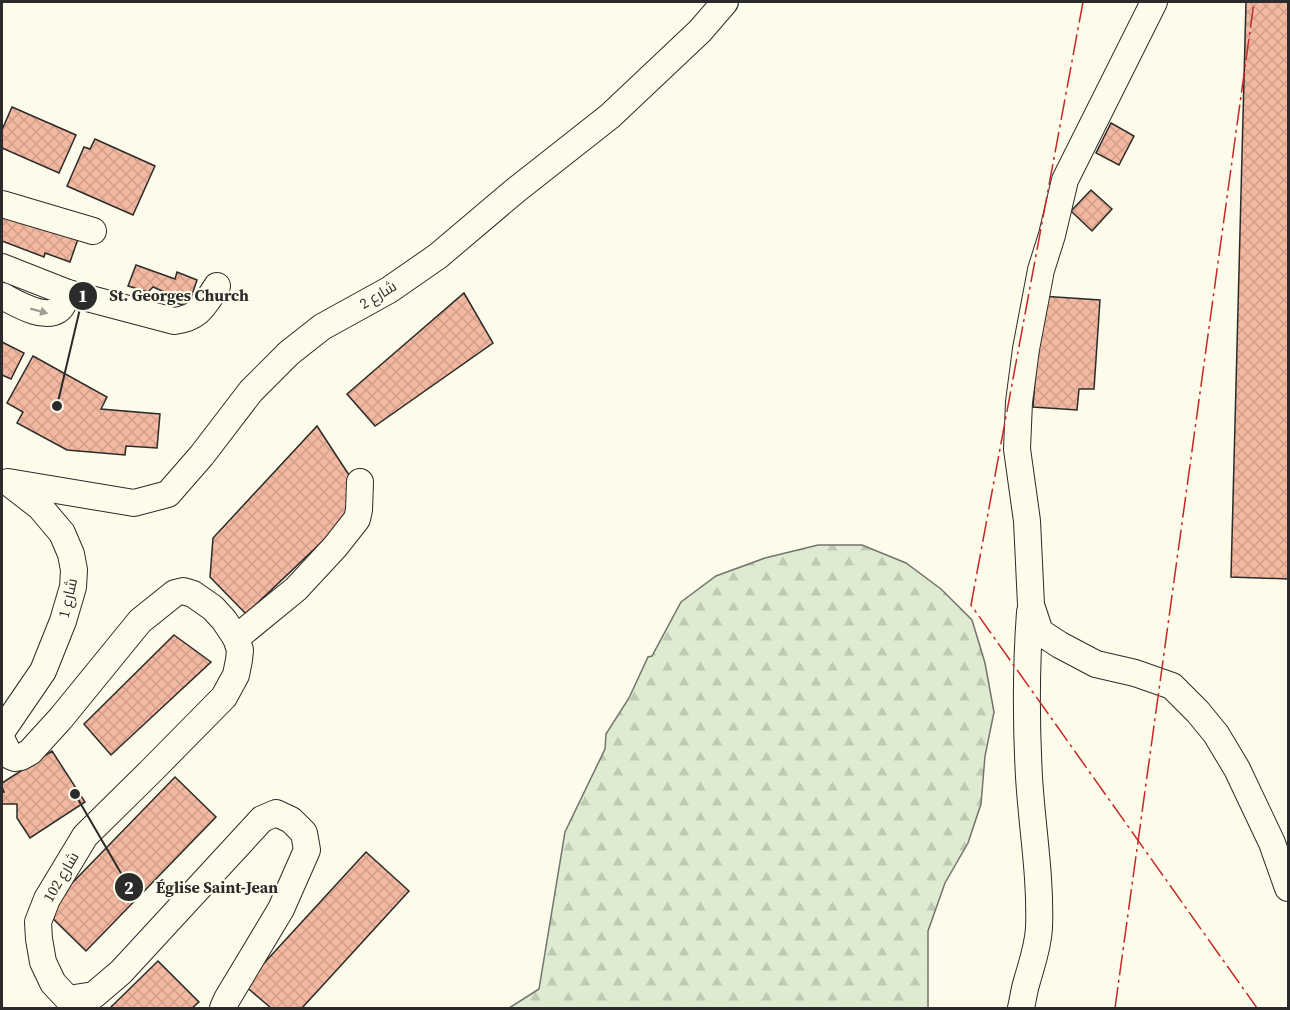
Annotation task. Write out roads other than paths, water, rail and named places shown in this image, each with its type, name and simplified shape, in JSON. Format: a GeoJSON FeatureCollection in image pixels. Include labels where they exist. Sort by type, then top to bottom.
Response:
{"type":"FeatureCollection","features":[{"type":"Feature","properties":{"kind":"street","name":"شارع 2"},"geometry":{"type":"LineString","coordinates":[[5,480],[134,503],[168,494],[202,455],[251,390],[289,353],[322,327],[389,290],[438,256],[516,190],[610,116],[700,31],[725,2]]}},
{"type":"Feature","properties":{"kind":"street"},"geometry":{"type":"LineString","coordinates":[[1021,1008],[1038,946],[1039,929],[1027,717],[1027,650],[1031,605],[1027,521],[1017,450],[1019,402],[1026,349],[1039,280],[1065,180],[1154,2]]}},
{"type":"Feature","properties":{"kind":"street"},"geometry":{"type":"LineString","coordinates":[[2,204],[93,231]]}},
{"type":"Feature","properties":{"kind":"street"},"geometry":{"type":"LineString","coordinates":[[2,267],[68,293],[174,321],[188,319],[198,313],[217,286]]}},
{"type":"Feature","properties":{"kind":"street"},"geometry":{"type":"LineString","coordinates":[[2,296],[36,312],[50,314],[60,309],[68,293]]}},
{"type":"Feature","properties":{"kind":"street","name":"شارع 1"},"geometry":{"type":"LineString","coordinates":[[2,731],[43,671],[63,621],[73,587],[74,570],[71,554],[62,532],[40,507],[5,480]]}},
{"type":"Feature","properties":{"kind":"street"},"geometry":{"type":"LineString","coordinates":[[2,740],[10,756],[21,757],[30,752],[61,718],[140,621],[174,593],[183,591],[193,594],[213,608],[236,638],[296,589],[335,547],[357,519],[360,482]]}},
{"type":"Feature","properties":{"kind":"street"},"geometry":{"type":"LineString","coordinates":[[1031,605],[1040,632],[1060,645],[1096,664],[1135,673],[1172,686],[1198,712],[1216,734],[1237,769],[1272,843],[1288,888]]}},
{"type":"Feature","properties":{"kind":"street","name":"شارع 102"},"geometry":{"type":"LineString","coordinates":[[225,1004],[281,909],[307,850],[304,833],[291,820],[276,813],[262,819],[121,972],[94,995],[68,999],[53,983],[43,962],[38,922],[47,899],[85,836],[224,697],[236,675],[240,651],[236,638]]}},
{"type":"Feature","properties":{"kind":"place","name":"St. Georges Church"},"geometry":{"type":"Point","coordinates":[57,406]}},
{"type":"Feature","properties":{"kind":"place","name":"Église Saint-Jean"},"geometry":{"type":"Point","coordinates":[75,794]}}]}
